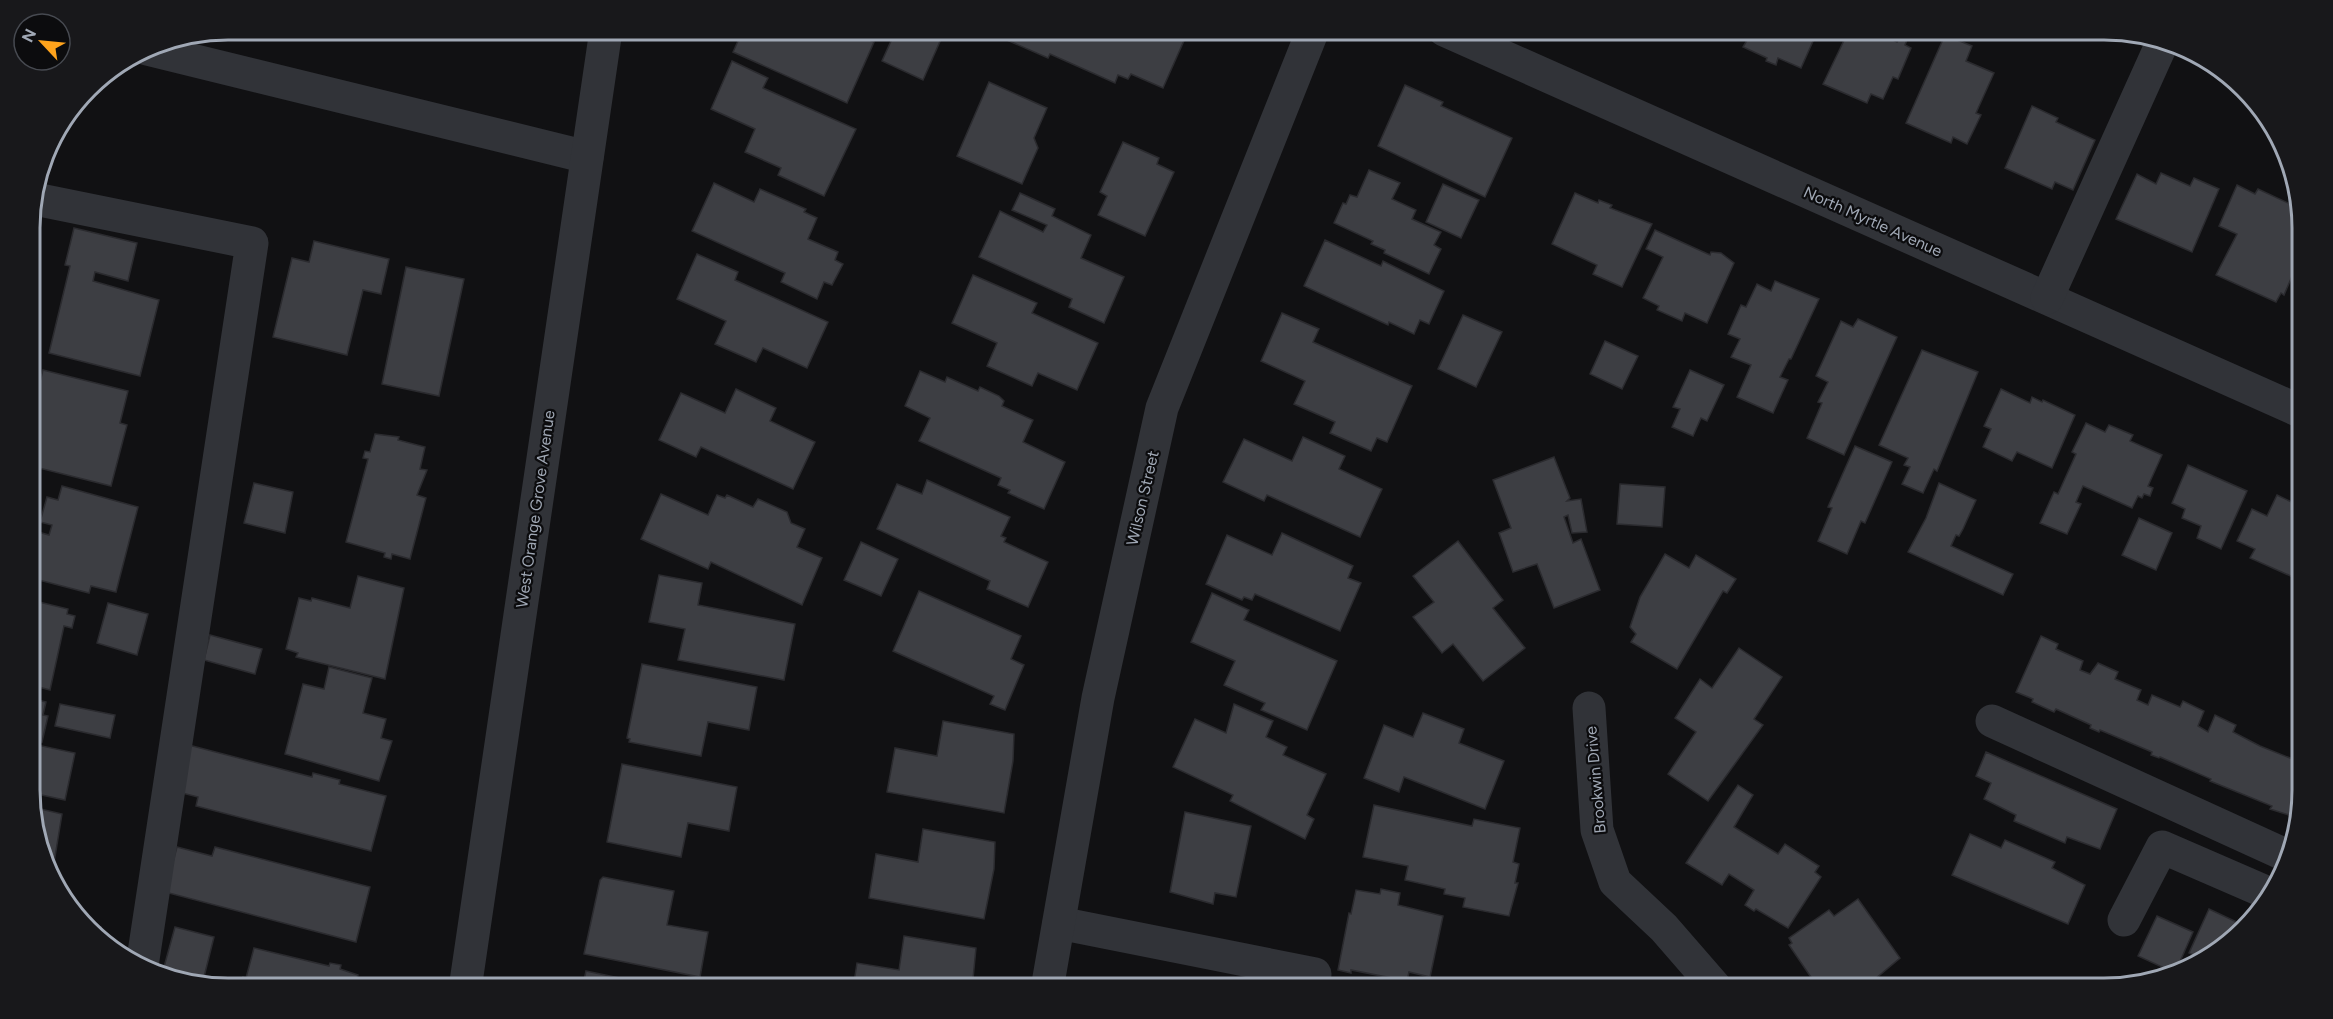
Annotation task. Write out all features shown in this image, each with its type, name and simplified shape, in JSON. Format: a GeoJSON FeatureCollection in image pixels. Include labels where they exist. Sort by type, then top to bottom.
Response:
{"type":"FeatureCollection","features":[{"type":"Feature","properties":{"kind":"street","name":"Wilson Street"},"geometry":{"type":"LineString","coordinates":[[1049,978],[1098,698],[1162,408],[1309,40]]}},
{"type":"Feature","properties":{"kind":"street","name":"North Myrtle Avenue"},"geometry":{"type":"LineString","coordinates":[[1467,40],[2292,408]]}},
{"type":"Feature","properties":{"kind":"street","name":"West Orange Grove Avenue"},"geometry":{"type":"LineString","coordinates":[[467,978],[604,41]]}},
{"type":"Feature","properties":{"kind":"street"},"geometry":{"type":"LineString","coordinates":[[2047,298],[2159,49]]}},
{"type":"Feature","properties":{"kind":"street"},"geometry":{"type":"LineString","coordinates":[[162,53],[587,157]]}},
{"type":"Feature","properties":{"kind":"street"},"geometry":{"type":"LineString","coordinates":[[43,201],[252,243],[143,958]]}},
{"type":"Feature","properties":{"kind":"street","name":"Brookwin Drive"},"geometry":{"type":"LineString","coordinates":[[1588,708],[1597,830],[1615,882],[1664,928],[1707,978]]}},
{"type":"Feature","properties":{"kind":"street"},"geometry":{"type":"LineString","coordinates":[[1992,721],[2281,853]]}},
{"type":"Feature","properties":{"kind":"street"},"geometry":{"type":"LineString","coordinates":[[2124,920],[2162,847],[2263,891]]}},
{"type":"Feature","properties":{"kind":"street"},"geometry":{"type":"LineString","coordinates":[[1059,923],[1315,974],[1314,978]]}},
{"type":"Feature","properties":{"kind":"building"},"geometry":{"type":"Polygon","coordinates":[[[1184,40],[1163,88],[1131,74],[1128,79],[1118,75],[1115,83],[1050,54],[1048,58],[1008,41],[1184,40]]]}},
{"type":"Feature","properties":{"kind":"building"},"geometry":{"type":"Polygon","coordinates":[[[1747,40],[1813,40],[1801,68],[1778,58],[1776,65],[1766,61],[1767,58],[1743,47],[1747,40]]]}},
{"type":"Feature","properties":{"kind":"building"},"geometry":{"type":"Polygon","coordinates":[[[1844,40],[1897,42],[1907,40],[1905,45],[1911,48],[1898,79],[1893,77],[1883,99],[1871,94],[1867,103],[1823,84],[1844,40]]]}},
{"type":"Feature","properties":{"kind":"building"},"geometry":{"type":"Polygon","coordinates":[[[1943,40],[1957,40],[1972,46],[1966,61],[1994,73],[1976,113],[1981,115],[1967,144],[1953,137],[1951,143],[1906,123],[1943,40]]]}},
{"type":"Feature","properties":{"kind":"building"},"geometry":{"type":"Polygon","coordinates":[[[738,41],[874,42],[847,103],[733,52],[738,41]]]}},
{"type":"Feature","properties":{"kind":"building"},"geometry":{"type":"Polygon","coordinates":[[[891,41],[940,41],[923,80],[882,61],[891,41]]]}},
{"type":"Feature","properties":{"kind":"building"},"geometry":{"type":"Polygon","coordinates":[[[732,61],[768,78],[763,88],[856,129],[824,196],[778,175],[781,168],[745,152],[755,129],[711,109],[732,61]]]}},
{"type":"Feature","properties":{"kind":"building"},"geometry":{"type":"Polygon","coordinates":[[[989,82],[1047,108],[1034,138],[1038,148],[1022,184],[957,156],[989,82]]]}},
{"type":"Feature","properties":{"kind":"building"},"geometry":{"type":"Polygon","coordinates":[[[1405,85],[1443,102],[1441,106],[1512,138],[1485,197],[1378,146],[1405,85]]]}},
{"type":"Feature","properties":{"kind":"building"},"geometry":{"type":"Polygon","coordinates":[[[2032,106],[2058,118],[2056,122],[2095,140],[2073,190],[2055,182],[2052,189],[2005,168],[2032,106]]]}},
{"type":"Feature","properties":{"kind":"building"},"geometry":{"type":"Polygon","coordinates":[[[1123,142],[1159,158],[1157,164],[1174,172],[1145,236],[1098,215],[1107,196],[1100,192],[1123,142]]]}},
{"type":"Feature","properties":{"kind":"building"},"geometry":{"type":"Polygon","coordinates":[[[1369,170],[1400,183],[1392,199],[1416,210],[1412,219],[1441,232],[1434,245],[1441,249],[1429,274],[1384,253],[1385,250],[1371,244],[1373,241],[1334,223],[1343,203],[1346,204],[1350,195],[1357,197],[1369,170]]]}},
{"type":"Feature","properties":{"kind":"building"},"geometry":{"type":"Polygon","coordinates":[[[2161,173],[2190,186],[2194,178],[2219,189],[2192,252],[2116,219],[2137,174],[2156,184],[2161,173]]]}},
{"type":"Feature","properties":{"kind":"building"},"geometry":{"type":"Polygon","coordinates":[[[714,183],[754,202],[760,189],[806,209],[804,212],[817,218],[808,239],[838,252],[835,260],[843,264],[832,285],[824,282],[817,299],[781,282],[785,273],[692,231],[714,183]]]}},
{"type":"Feature","properties":{"kind":"building"},"geometry":{"type":"Polygon","coordinates":[[[1443,184],[1479,200],[1461,238],[1426,222],[1443,184]]]}},
{"type":"Feature","properties":{"kind":"building"},"geometry":{"type":"Polygon","coordinates":[[[2237,185],[2255,194],[2258,189],[2291,204],[2292,276],[2284,295],[2281,293],[2276,302],[2216,275],[2237,234],[2219,226],[2237,185]]]}},
{"type":"Feature","properties":{"kind":"building"},"geometry":{"type":"Polygon","coordinates":[[[1020,193],[1055,209],[1052,216],[1091,235],[1081,258],[1124,277],[1104,323],[1069,307],[1072,299],[979,257],[1000,211],[1043,232],[1047,225],[1012,210],[1020,193]]]}},
{"type":"Feature","properties":{"kind":"building"},"geometry":{"type":"Polygon","coordinates":[[[1575,193],[1598,203],[1599,200],[1612,205],[1610,208],[1652,224],[1622,287],[1593,274],[1597,265],[1552,244],[1575,193]]]}},
{"type":"Feature","properties":{"kind":"building"},"geometry":{"type":"Polygon","coordinates":[[[74,228],[137,243],[128,281],[95,272],[93,281],[159,300],[140,376],[49,353],[70,266],[65,265],[74,228]]]}},
{"type":"Feature","properties":{"kind":"building"},"geometry":{"type":"Polygon","coordinates":[[[1655,230],[1710,255],[1711,252],[1721,253],[1734,263],[1707,323],[1685,313],[1682,321],[1657,310],[1659,306],[1643,298],[1663,257],[1646,249],[1655,230]]]}},
{"type":"Feature","properties":{"kind":"building"},"geometry":{"type":"Polygon","coordinates":[[[1325,240],[1381,266],[1383,261],[1444,291],[1429,324],[1420,320],[1414,334],[1389,322],[1388,325],[1304,286],[1325,240]]]}},
{"type":"Feature","properties":{"kind":"building"},"geometry":{"type":"Polygon","coordinates":[[[314,241],[389,259],[381,294],[363,290],[347,355],[273,337],[292,258],[309,262],[314,241]]]}},
{"type":"Feature","properties":{"kind":"building"},"geometry":{"type":"Polygon","coordinates":[[[697,254],[738,272],[735,280],[828,322],[807,368],[763,348],[756,362],[715,344],[726,321],[677,299],[697,254]]]}},
{"type":"Feature","properties":{"kind":"building"},"geometry":{"type":"Polygon","coordinates":[[[406,267],[464,279],[439,396],[382,384],[406,267]]]}},
{"type":"Feature","properties":{"kind":"building"},"geometry":{"type":"Polygon","coordinates":[[[973,275],[1037,303],[1032,313],[1098,343],[1077,390],[1038,373],[1032,386],[987,366],[997,343],[952,323],[973,275]]]}},
{"type":"Feature","properties":{"kind":"building"},"geometry":{"type":"Polygon","coordinates":[[[1775,281],[1819,299],[1780,377],[1788,380],[1773,413],[1737,397],[1751,365],[1731,357],[1740,339],[1728,334],[1741,305],[1746,307],[1757,284],[1771,291],[1775,281]]]}},
{"type":"Feature","properties":{"kind":"building"},"geometry":{"type":"Polygon","coordinates":[[[1282,313],[1319,329],[1313,342],[1412,386],[1387,442],[1377,438],[1371,451],[1330,433],[1335,422],[1294,404],[1305,381],[1261,361],[1282,313]]]}},
{"type":"Feature","properties":{"kind":"building"},"geometry":{"type":"Polygon","coordinates":[[[1463,315],[1502,332],[1476,387],[1438,369],[1463,315]]]}},
{"type":"Feature","properties":{"kind":"building"},"geometry":{"type":"Polygon","coordinates":[[[1858,319],[1897,337],[1844,455],[1807,438],[1822,403],[1818,402],[1828,382],[1816,376],[1841,321],[1853,327],[1858,319]]]}},
{"type":"Feature","properties":{"kind":"building"},"geometry":{"type":"Polygon","coordinates":[[[1605,341],[1638,356],[1622,389],[1590,374],[1605,341]]]}},
{"type":"Feature","properties":{"kind":"building"},"geometry":{"type":"Polygon","coordinates":[[[1922,350],[1978,372],[1937,471],[1934,469],[1923,493],[1902,484],[1910,467],[1904,465],[1908,458],[1879,445],[1922,350]]]}},
{"type":"Feature","properties":{"kind":"building"},"geometry":{"type":"Polygon","coordinates":[[[43,370],[128,391],[120,423],[127,425],[111,486],[41,468],[41,379],[43,370]]]}},
{"type":"Feature","properties":{"kind":"building"},"geometry":{"type":"Polygon","coordinates":[[[1690,370],[1724,385],[1707,421],[1701,418],[1693,436],[1672,427],[1680,409],[1673,407],[1690,370]]]}},
{"type":"Feature","properties":{"kind":"building"},"geometry":{"type":"Polygon","coordinates":[[[920,371],[945,382],[947,377],[978,391],[980,387],[999,396],[1004,401],[1002,406],[1033,420],[1023,442],[1065,462],[1044,509],[1008,493],[1010,490],[998,485],[1001,478],[919,441],[930,418],[905,406],[920,371]]]}},
{"type":"Feature","properties":{"kind":"building"},"geometry":{"type":"Polygon","coordinates":[[[736,389],[776,408],[770,421],[815,442],[793,489],[701,447],[696,457],[659,440],[681,393],[725,413],[736,389]]]}},
{"type":"Feature","properties":{"kind":"building"},"geometry":{"type":"Polygon","coordinates":[[[2001,389],[2030,403],[2032,397],[2075,415],[2052,468],[2017,452],[2012,461],[1983,447],[1991,429],[1984,426],[2001,389]]]}},
{"type":"Feature","properties":{"kind":"building"},"geometry":{"type":"Polygon","coordinates":[[[2086,423],[2105,432],[2109,425],[2133,435],[2130,441],[2162,455],[2148,486],[2153,488],[2150,496],[2144,494],[2142,498],[2138,496],[2132,508],[2083,486],[2076,502],[2081,504],[2067,534],[2040,523],[2054,492],[2058,494],[2076,454],[2072,452],[2086,423]]]}},
{"type":"Feature","properties":{"kind":"building"},"geometry":{"type":"Polygon","coordinates":[[[375,434],[399,437],[398,440],[425,447],[420,469],[427,470],[417,495],[426,498],[410,559],[392,554],[391,559],[384,557],[385,553],[346,542],[368,459],[363,458],[365,451],[370,452],[375,434]]]}},
{"type":"Feature","properties":{"kind":"building"},"geometry":{"type":"Polygon","coordinates":[[[1303,437],[1345,456],[1339,469],[1382,489],[1360,537],[1267,495],[1264,501],[1223,482],[1244,439],[1292,461],[1303,437]]]}},
{"type":"Feature","properties":{"kind":"building"},"geometry":{"type":"Polygon","coordinates":[[[1855,446],[1892,462],[1865,523],[1861,521],[1847,554],[1818,541],[1832,508],[1828,507],[1855,446]]]}},
{"type":"Feature","properties":{"kind":"building"},"geometry":{"type":"Polygon","coordinates":[[[1554,457],[1570,498],[1567,501],[1581,499],[1587,532],[1572,533],[1568,515],[1564,517],[1573,543],[1581,539],[1600,590],[1554,608],[1537,564],[1513,572],[1499,533],[1511,528],[1493,480],[1554,457]]]}},
{"type":"Feature","properties":{"kind":"building"},"geometry":{"type":"Polygon","coordinates":[[[2188,465],[2247,491],[2221,549],[2197,538],[2201,526],[2182,518],[2185,509],[2172,503],[2188,465]]]}},
{"type":"Feature","properties":{"kind":"building"},"geometry":{"type":"Polygon","coordinates":[[[927,480],[1010,517],[1001,536],[1006,538],[1004,542],[1048,562],[1028,607],[987,589],[990,581],[877,529],[897,484],[922,494],[927,480]]]}},
{"type":"Feature","properties":{"kind":"building"},"geometry":{"type":"Polygon","coordinates":[[[254,483],[293,492],[285,533],[244,523],[254,483]]]}},
{"type":"Feature","properties":{"kind":"building"},"geometry":{"type":"Polygon","coordinates":[[[1939,483],[1976,500],[1963,529],[1959,536],[1956,535],[1951,546],[2013,574],[2003,595],[1908,552],[1926,518],[1939,483]]]}},
{"type":"Feature","properties":{"kind":"building"},"geometry":{"type":"Polygon","coordinates":[[[1620,484],[1665,487],[1662,527],[1617,524],[1620,484]]]}},
{"type":"Feature","properties":{"kind":"building"},"geometry":{"type":"Polygon","coordinates":[[[62,486],[138,507],[116,592],[91,586],[89,593],[40,580],[40,533],[49,535],[52,525],[40,520],[47,497],[58,500],[62,486]]]}},
{"type":"Feature","properties":{"kind":"building"},"geometry":{"type":"Polygon","coordinates":[[[661,494],[708,515],[717,495],[725,498],[727,495],[753,507],[758,499],[787,512],[791,523],[805,529],[797,547],[822,558],[802,605],[711,562],[708,569],[641,539],[661,494]]]}},
{"type":"Feature","properties":{"kind":"building"},"geometry":{"type":"Polygon","coordinates":[[[2277,495],[2292,502],[2292,577],[2250,558],[2255,549],[2237,541],[2252,509],[2267,516],[2277,495]]]}},
{"type":"Feature","properties":{"kind":"building"},"geometry":{"type":"Polygon","coordinates":[[[2139,518],[2172,533],[2156,570],[2122,555],[2139,518]]]}},
{"type":"Feature","properties":{"kind":"building"},"geometry":{"type":"Polygon","coordinates":[[[1282,533],[1353,566],[1348,578],[1361,583],[1340,631],[1255,594],[1252,600],[1244,597],[1242,600],[1206,584],[1227,535],[1272,555],[1282,533]]]}},
{"type":"Feature","properties":{"kind":"building"},"geometry":{"type":"Polygon","coordinates":[[[1458,541],[1503,600],[1493,608],[1525,648],[1483,681],[1453,644],[1442,653],[1413,617],[1434,602],[1413,576],[1458,541]]]}},
{"type":"Feature","properties":{"kind":"building"},"geometry":{"type":"Polygon","coordinates":[[[861,542],[898,559],[881,596],[844,580],[861,542]]]}},
{"type":"Feature","properties":{"kind":"building"},"geometry":{"type":"Polygon","coordinates":[[[1665,554],[1689,568],[1696,555],[1736,579],[1727,593],[1723,591],[1677,669],[1631,642],[1636,634],[1630,627],[1640,597],[1665,554]]]}},
{"type":"Feature","properties":{"kind":"building"},"geometry":{"type":"Polygon","coordinates":[[[659,575],[702,583],[698,605],[795,624],[784,680],[678,660],[685,629],[649,622],[659,575]]]}},
{"type":"Feature","properties":{"kind":"building"},"geometry":{"type":"Polygon","coordinates":[[[358,576],[404,588],[385,679],[296,657],[298,653],[286,649],[299,598],[311,601],[312,598],[350,608],[358,576]]]}},
{"type":"Feature","properties":{"kind":"building"},"geometry":{"type":"Polygon","coordinates":[[[919,591],[1021,636],[1011,659],[1024,665],[1005,710],[990,704],[994,696],[893,651],[919,591]]]}},
{"type":"Feature","properties":{"kind":"building"},"geometry":{"type":"Polygon","coordinates":[[[1212,593],[1249,610],[1244,620],[1337,661],[1307,730],[1261,710],[1265,703],[1224,685],[1235,661],[1191,642],[1212,593]]]}},
{"type":"Feature","properties":{"kind":"building"},"geometry":{"type":"Polygon","coordinates":[[[40,602],[68,609],[67,614],[75,616],[72,628],[64,626],[50,690],[40,687],[40,602]]]}},
{"type":"Feature","properties":{"kind":"building"},"geometry":{"type":"Polygon","coordinates":[[[108,603],[148,614],[137,655],[97,643],[108,603]]]}},
{"type":"Feature","properties":{"kind":"building"},"geometry":{"type":"Polygon","coordinates":[[[210,635],[262,649],[255,674],[204,660],[210,635]]]}},
{"type":"Feature","properties":{"kind":"building"},"geometry":{"type":"Polygon","coordinates":[[[2041,636],[2058,644],[2056,649],[2083,661],[2080,670],[2090,674],[2098,663],[2118,672],[2115,679],[2141,690],[2137,700],[2148,705],[2152,695],[2180,707],[2183,701],[2204,711],[2198,726],[2208,732],[2215,715],[2236,725],[2233,732],[2292,759],[2290,816],[2270,809],[2272,806],[2151,755],[2152,752],[2090,728],[2091,725],[2056,709],[2054,712],[2016,692],[2041,636]]]}},
{"type":"Feature","properties":{"kind":"building"},"geometry":{"type":"Polygon","coordinates":[[[1739,648],[1782,677],[1754,719],[1763,725],[1708,801],[1668,774],[1696,732],[1675,718],[1700,679],[1712,688],[1739,648]]]}},
{"type":"Feature","properties":{"kind":"building"},"geometry":{"type":"Polygon","coordinates":[[[642,664],[757,687],[749,730],[708,722],[701,756],[629,742],[630,739],[627,738],[642,664]]]}},
{"type":"Feature","properties":{"kind":"building"},"geometry":{"type":"Polygon","coordinates":[[[329,667],[372,678],[363,713],[386,719],[381,738],[392,741],[379,781],[285,754],[303,684],[324,689],[329,667]]]}},
{"type":"Feature","properties":{"kind":"building"},"geometry":{"type":"Polygon","coordinates":[[[40,700],[46,702],[43,715],[48,716],[42,742],[40,742],[40,700]]]}},
{"type":"Feature","properties":{"kind":"building"},"geometry":{"type":"Polygon","coordinates":[[[60,704],[115,715],[110,738],[55,726],[60,704]]]}},
{"type":"Feature","properties":{"kind":"building"},"geometry":{"type":"Polygon","coordinates":[[[1234,704],[1273,721],[1266,737],[1287,747],[1283,755],[1326,774],[1307,815],[1314,819],[1305,839],[1230,801],[1233,795],[1173,767],[1195,719],[1226,733],[1234,704]]]}},
{"type":"Feature","properties":{"kind":"building"},"geometry":{"type":"Polygon","coordinates":[[[1423,713],[1464,729],[1459,743],[1504,761],[1485,809],[1404,777],[1399,792],[1364,778],[1384,725],[1413,737],[1423,713]]]}},
{"type":"Feature","properties":{"kind":"building"},"geometry":{"type":"Polygon","coordinates":[[[943,721],[1014,734],[1013,761],[1004,813],[887,792],[895,748],[937,756],[943,721]]]}},
{"type":"Feature","properties":{"kind":"building"},"geometry":{"type":"Polygon","coordinates":[[[181,743],[312,777],[313,773],[340,780],[339,784],[386,796],[371,851],[196,806],[198,797],[182,793],[181,743]]]}},
{"type":"Feature","properties":{"kind":"building"},"geometry":{"type":"Polygon","coordinates":[[[40,746],[75,753],[65,800],[40,795],[40,746]]]}},
{"type":"Feature","properties":{"kind":"building"},"geometry":{"type":"Polygon","coordinates":[[[1986,752],[2117,809],[2100,849],[2067,837],[2065,843],[2014,821],[2016,815],[1984,799],[1991,783],[1976,776],[1986,752]]]}},
{"type":"Feature","properties":{"kind":"building"},"geometry":{"type":"Polygon","coordinates":[[[622,764],[737,787],[729,831],[688,823],[681,857],[607,842],[622,764]]]}},
{"type":"Feature","properties":{"kind":"building"},"geometry":{"type":"Polygon","coordinates":[[[1738,785],[1753,795],[1734,827],[1778,854],[1785,844],[1819,866],[1815,872],[1821,877],[1788,928],[1745,905],[1754,890],[1729,874],[1722,885],[1686,863],[1738,785]]]}},
{"type":"Feature","properties":{"kind":"building"},"geometry":{"type":"Polygon","coordinates":[[[1374,805],[1472,826],[1474,819],[1520,828],[1513,862],[1519,864],[1515,883],[1518,883],[1509,916],[1463,907],[1465,898],[1444,894],[1445,889],[1405,880],[1408,866],[1363,857],[1374,805]]]}},
{"type":"Feature","properties":{"kind":"building"},"geometry":{"type":"Polygon","coordinates":[[[42,809],[62,814],[54,861],[47,839],[42,809]]]}},
{"type":"Feature","properties":{"kind":"building"},"geometry":{"type":"Polygon","coordinates":[[[1185,812],[1251,826],[1236,897],[1215,893],[1213,904],[1170,892],[1185,812]]]}},
{"type":"Feature","properties":{"kind":"building"},"geometry":{"type":"Polygon","coordinates":[[[923,829],[995,842],[994,869],[984,919],[869,898],[876,854],[918,862],[923,829]]]}},
{"type":"Feature","properties":{"kind":"building"},"geometry":{"type":"Polygon","coordinates":[[[1970,834],[2001,848],[2005,840],[2055,862],[2052,868],[2085,885],[2068,924],[1952,875],[1970,834]]]}},
{"type":"Feature","properties":{"kind":"building"},"geometry":{"type":"Polygon","coordinates":[[[177,847],[212,856],[215,847],[370,887],[356,942],[165,892],[177,847]]]}},
{"type":"Feature","properties":{"kind":"building"},"geometry":{"type":"Polygon","coordinates":[[[603,877],[674,891],[667,925],[708,932],[700,977],[584,954],[600,880],[603,877]]]}},
{"type":"Feature","properties":{"kind":"building"},"geometry":{"type":"Polygon","coordinates":[[[1381,889],[1400,893],[1398,905],[1443,916],[1430,977],[1409,972],[1408,978],[1392,978],[1351,970],[1351,973],[1338,970],[1356,890],[1380,894],[1381,889]]]}},
{"type":"Feature","properties":{"kind":"building"},"geometry":{"type":"Polygon","coordinates":[[[1858,899],[1900,958],[1876,978],[1812,978],[1789,945],[1792,943],[1789,938],[1829,910],[1834,916],[1858,899]]]}},
{"type":"Feature","properties":{"kind":"building"},"geometry":{"type":"Polygon","coordinates":[[[2209,909],[2239,923],[2209,947],[2194,955],[2189,953],[2209,909]]]}},
{"type":"Feature","properties":{"kind":"building"},"geometry":{"type":"Polygon","coordinates":[[[2157,916],[2193,932],[2180,963],[2166,969],[2138,956],[2157,916]]]}},
{"type":"Feature","properties":{"kind":"building"},"geometry":{"type":"Polygon","coordinates":[[[175,927],[214,937],[204,977],[164,967],[175,927]]]}},
{"type":"Feature","properties":{"kind":"building"},"geometry":{"type":"Polygon","coordinates":[[[904,936],[976,948],[973,978],[855,978],[857,963],[899,970],[904,936]]]}},
{"type":"Feature","properties":{"kind":"building"},"geometry":{"type":"Polygon","coordinates":[[[254,948],[329,966],[330,963],[341,965],[340,969],[358,975],[357,978],[246,978],[254,948]]]}},
{"type":"Feature","properties":{"kind":"building"},"geometry":{"type":"Polygon","coordinates":[[[586,971],[620,978],[584,978],[586,971]]]}}]}
